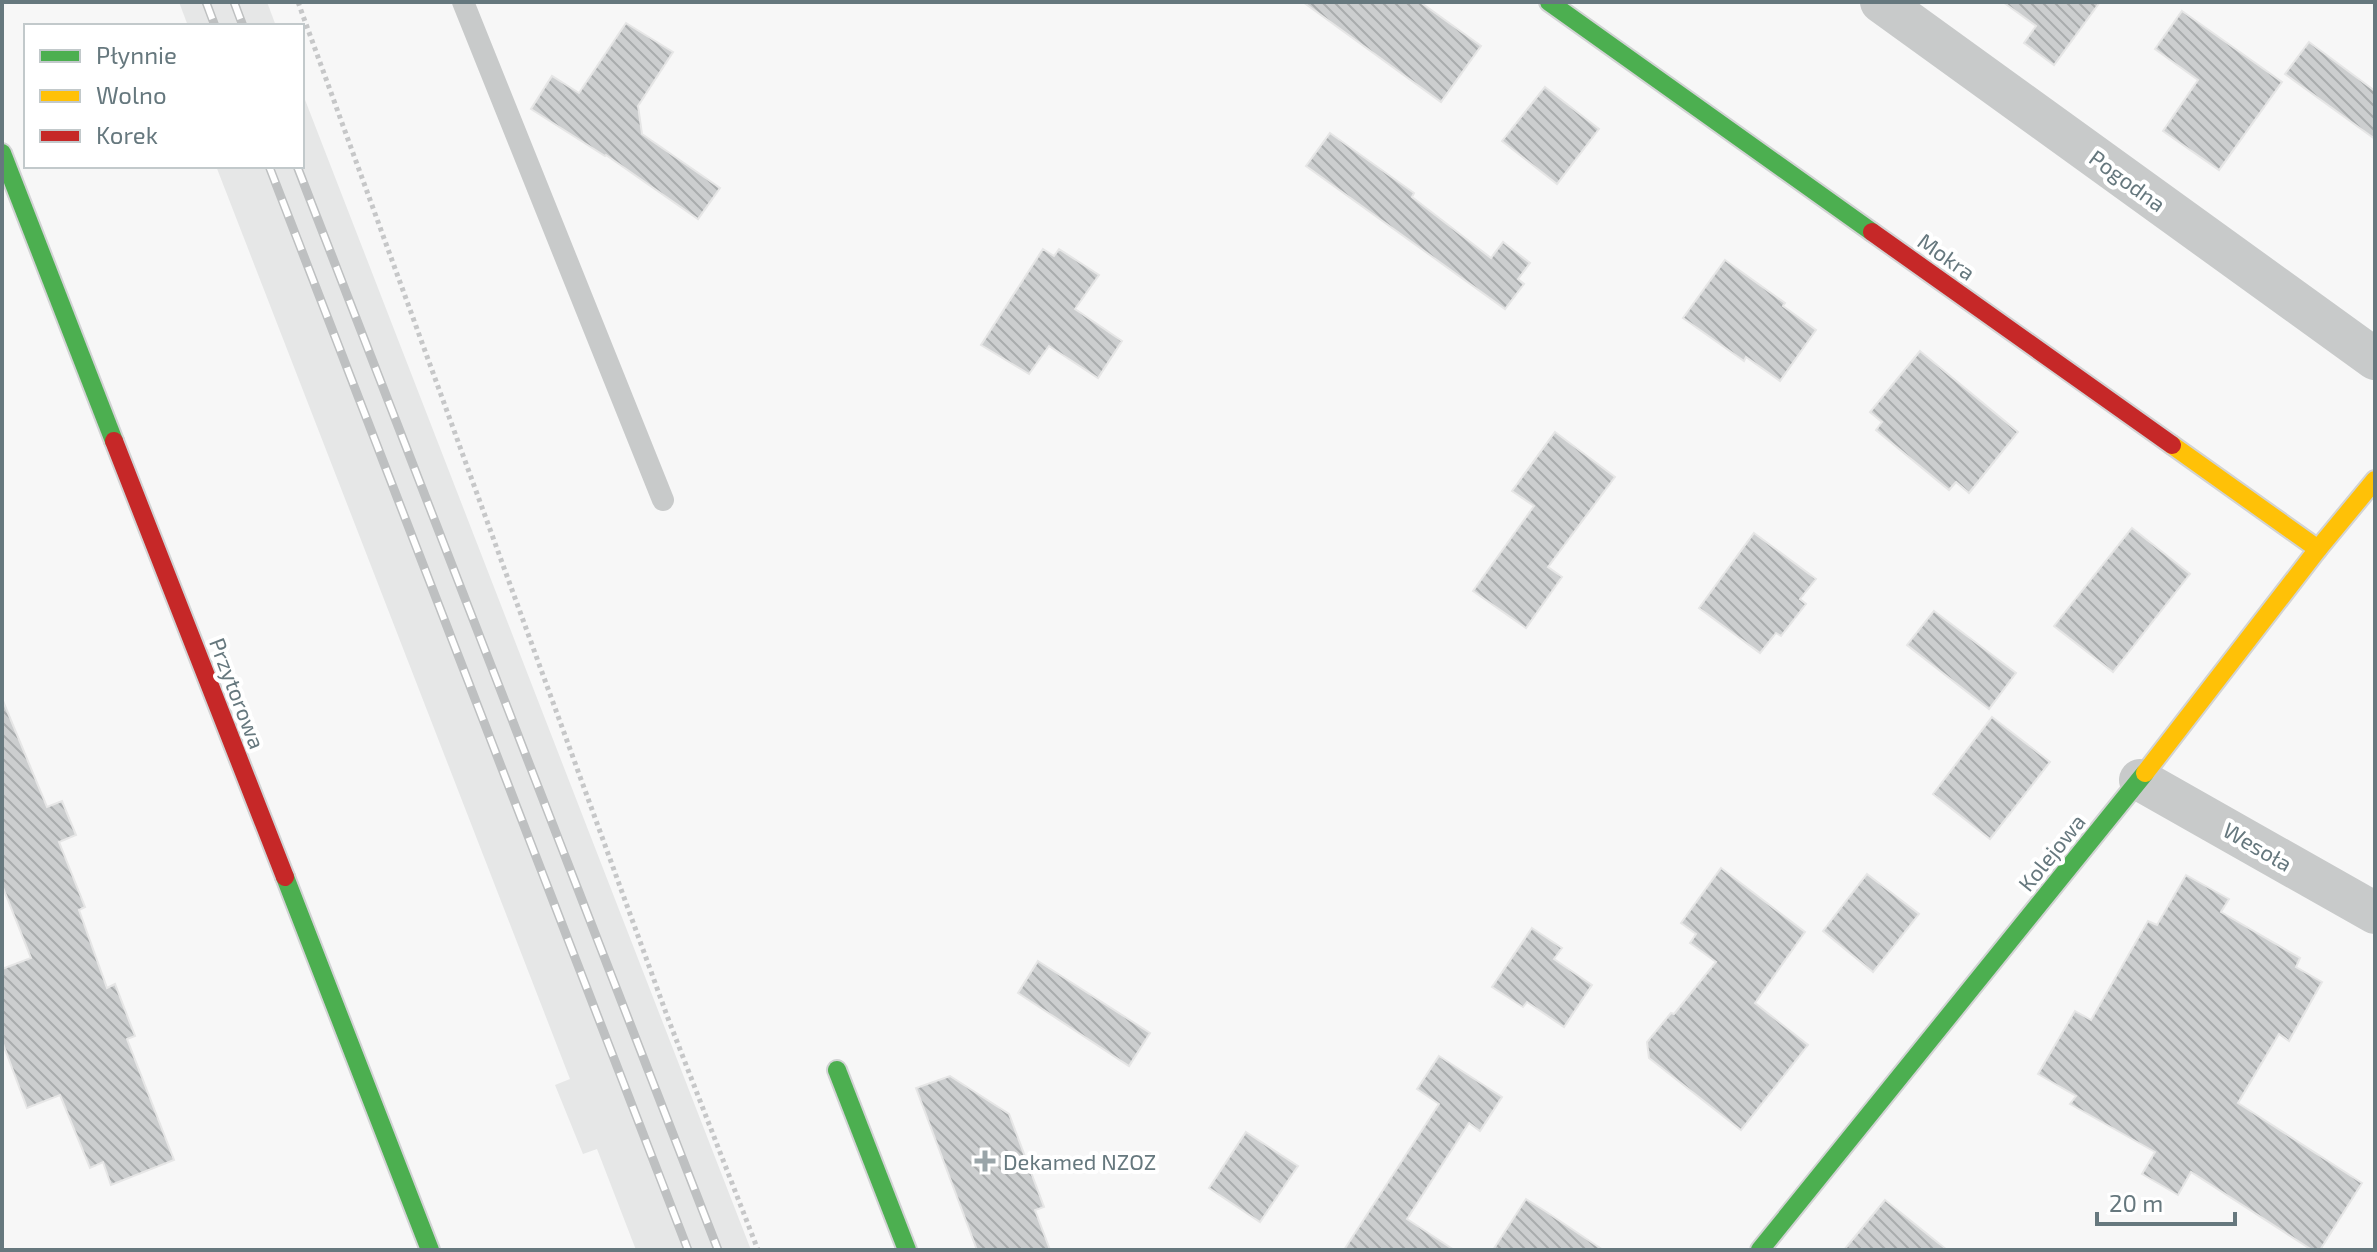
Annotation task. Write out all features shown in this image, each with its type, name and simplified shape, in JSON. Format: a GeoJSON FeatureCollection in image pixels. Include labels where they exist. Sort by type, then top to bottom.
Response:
{"type":"FeatureCollection","features":[{"type":"Feature","properties":{"kind":"street","name":"Mokra"},"geometry":{"type":"LineString","coordinates":[[1549,2],[2318,549]]}},
{"type":"Feature","properties":{"kind":"street","name":"Pogodna"},"geometry":{"type":"LineString","coordinates":[[1881,2],[2375,359]]}},
{"type":"Feature","properties":{"kind":"street","name":"Przytorowa"},"geometry":{"type":"LineString","coordinates":[[2,153],[430,1250]]}},
{"type":"Feature","properties":{"kind":"street","name":"Kolejowa"},"geometry":{"type":"LineString","coordinates":[[1760,1250],[2140,780],[2375,480]]}},
{"type":"Feature","properties":{"kind":"street","name":"Wesoła"},"geometry":{"type":"LineString","coordinates":[[2140,780],[2375,913]]}},
{"type":"Feature","properties":{"kind":"street"},"geometry":{"type":"LineString","coordinates":[[837,1070],[907,1250]]}},
{"type":"Feature","properties":{"kind":"lane"},"geometry":{"type":"LineString","coordinates":[[463,2],[663,500]]}},
{"type":"Feature","properties":{"kind":"path"},"geometry":{"type":"LineString","coordinates":[[298,2],[669,1021],[758,1250]]}},
{"type":"Feature","properties":{"kind":"shaded area"},"geometry":{"type":"Polygon","coordinates":[[[179,2],[267,2],[275,24],[187,24],[179,2]]]}},
{"type":"Feature","properties":{"kind":"shaded area"},"geometry":{"type":"Polygon","coordinates":[[[304,97],[751,1250],[636,1250],[597,1149],[583,1154],[555,1085],[570,1079],[217,168],[304,168],[304,97]]]}},
{"type":"Feature","properties":{"kind":"building"},"geometry":{"type":"Polygon","coordinates":[[[1303,2],[1420,2],[1481,46],[1441,102],[1303,2]]]}},
{"type":"Feature","properties":{"kind":"building"},"geometry":{"type":"Polygon","coordinates":[[[2003,2],[2100,2],[2054,65],[2024,43],[2036,26],[2003,2]]]}},
{"type":"Feature","properties":{"kind":"building"},"geometry":{"type":"Polygon","coordinates":[[[2182,11],[2282,82],[2219,170],[2163,131],[2198,80],[2155,49],[2182,11]]]}},
{"type":"Feature","properties":{"kind":"building"},"geometry":{"type":"Polygon","coordinates":[[[626,23],[673,52],[638,106],[642,134],[720,188],[698,219],[606,155],[531,109],[552,76],[579,93],[626,23]]]}},
{"type":"Feature","properties":{"kind":"building"},"geometry":{"type":"Polygon","coordinates":[[[2309,42],[2375,91],[2375,139],[2285,74],[2309,42]]]}},
{"type":"Feature","properties":{"kind":"building"},"geometry":{"type":"Polygon","coordinates":[[[1545,87],[1599,129],[1557,184],[1502,141],[1545,87]]]}},
{"type":"Feature","properties":{"kind":"building"},"geometry":{"type":"Polygon","coordinates":[[[1330,133],[1414,193],[1412,197],[1491,258],[1503,242],[1530,263],[1518,279],[1524,284],[1505,309],[1306,166],[1330,133]]]}},
{"type":"Feature","properties":{"kind":"building"},"geometry":{"type":"Polygon","coordinates":[[[1043,249],[1054,256],[1059,249],[1099,275],[1075,309],[1122,341],[1098,378],[1049,346],[1029,374],[981,345],[1043,249]]]}},
{"type":"Feature","properties":{"kind":"building"},"geometry":{"type":"Polygon","coordinates":[[[1725,260],[1785,303],[1783,306],[1816,330],[1780,381],[1746,357],[1744,361],[1683,318],[1725,260]]]}},
{"type":"Feature","properties":{"kind":"building"},"geometry":{"type":"Polygon","coordinates":[[[1920,351],[2018,432],[1969,493],[1956,482],[1949,490],[1876,430],[1882,422],[1870,412],[1920,351]]]}},
{"type":"Feature","properties":{"kind":"building"},"geometry":{"type":"Polygon","coordinates":[[[1555,432],[1615,477],[1548,567],[1562,577],[1526,628],[1473,591],[1534,506],[1512,491],[1555,432]]]}},
{"type":"Feature","properties":{"kind":"building"},"geometry":{"type":"Polygon","coordinates":[[[2132,528],[2190,574],[2113,672],[2054,626],[2132,528]]]}},
{"type":"Feature","properties":{"kind":"building"},"geometry":{"type":"Polygon","coordinates":[[[1754,533],[1816,579],[1800,599],[1806,604],[1781,636],[1776,633],[1760,653],[1699,608],[1754,533]]]}},
{"type":"Feature","properties":{"kind":"building"},"geometry":{"type":"Polygon","coordinates":[[[1934,611],[2016,673],[1989,709],[1907,645],[1934,611]]]}},
{"type":"Feature","properties":{"kind":"building"},"geometry":{"type":"Polygon","coordinates":[[[3,701],[47,807],[62,801],[76,835],[59,842],[85,907],[79,910],[107,988],[115,984],[135,1036],[127,1039],[174,1160],[111,1185],[103,1162],[90,1168],[60,1095],[27,1108],[2,1041],[2,969],[31,958],[2,885],[3,701]]]}},
{"type":"Feature","properties":{"kind":"building"},"geometry":{"type":"Polygon","coordinates":[[[1992,717],[2050,762],[1990,839],[1933,794],[1992,717]]]}},
{"type":"Feature","properties":{"kind":"building"},"geometry":{"type":"Polygon","coordinates":[[[1721,868],[1805,932],[1755,1003],[1808,1045],[1741,1130],[1649,1058],[1647,1042],[1716,962],[1690,943],[1696,934],[1681,923],[1721,868]]]}},
{"type":"Feature","properties":{"kind":"building"},"geometry":{"type":"Polygon","coordinates":[[[1867,874],[1919,914],[1873,972],[1823,931],[1867,874]]]}},
{"type":"Feature","properties":{"kind":"building"},"geometry":{"type":"Polygon","coordinates":[[[2186,875],[2229,899],[2221,912],[2300,958],[2296,967],[2322,982],[2289,1041],[2279,1034],[2238,1103],[2362,1183],[2320,1250],[2312,1250],[2191,1172],[2178,1195],[2142,1174],[2155,1152],[2070,1104],[2076,1096],[2038,1074],[2075,1011],[2091,1020],[2148,921],[2157,925],[2186,875]]]}},
{"type":"Feature","properties":{"kind":"building"},"geometry":{"type":"Polygon","coordinates":[[[1532,928],[1562,948],[1554,959],[1592,985],[1564,1027],[1527,1002],[1523,1007],[1492,987],[1532,928]]]}},
{"type":"Feature","properties":{"kind":"building"},"geometry":{"type":"Polygon","coordinates":[[[1038,961],[1150,1033],[1129,1066],[1018,993],[1038,961]]]}},
{"type":"Feature","properties":{"kind":"building"},"geometry":{"type":"Polygon","coordinates":[[[1439,1056],[1502,1097],[1480,1131],[1469,1123],[1407,1219],[1454,1250],[1344,1250],[1439,1104],[1417,1089],[1439,1056]]]}},
{"type":"Feature","properties":{"kind":"building","name":"Dekamed NZOZ"},"geometry":{"type":"Polygon","coordinates":[[[950,1076],[1009,1114],[1044,1207],[1035,1210],[1050,1250],[977,1250],[916,1088],[950,1076]]]}},
{"type":"Feature","properties":{"kind":"building"},"geometry":{"type":"Polygon","coordinates":[[[1246,1132],[1298,1166],[1260,1222],[1209,1188],[1246,1132]]]}},
{"type":"Feature","properties":{"kind":"building"},"geometry":{"type":"Polygon","coordinates":[[[1526,1199],[1545,1211],[1603,1250],[1493,1250],[1526,1199]]]}},
{"type":"Feature","properties":{"kind":"building"},"geometry":{"type":"Polygon","coordinates":[[[1885,1200],[1947,1250],[1844,1250],[1885,1200]]]}},
{"type":"Feature","properties":{"kind":"railway"},"geometry":{"type":"LineString","coordinates":[[206,2],[214,24]]}},
{"type":"Feature","properties":{"kind":"railway"},"geometry":{"type":"LineString","coordinates":[[234,2],[242,24]]}},
{"type":"Feature","properties":{"kind":"railway"},"geometry":{"type":"LineString","coordinates":[[270,168],[688,1250]]}},
{"type":"Feature","properties":{"kind":"railway"},"geometry":{"type":"LineString","coordinates":[[298,168],[718,1250]]}},
{"type":"Feature","properties":{"kind":"traffic: fast"},"geometry":{"type":"LineString","coordinates":[[1549,2],[1872,232]]}},
{"type":"Feature","properties":{"kind":"traffic: fast"},"geometry":{"type":"LineString","coordinates":[[2,153],[114,441]]}},
{"type":"Feature","properties":{"kind":"traffic: fast"},"geometry":{"type":"LineString","coordinates":[[1760,1250],[2145,773]]}},
{"type":"Feature","properties":{"kind":"traffic: fast"},"geometry":{"type":"LineString","coordinates":[[285,877],[430,1250]]}},
{"type":"Feature","properties":{"kind":"traffic: fast"},"geometry":{"type":"LineString","coordinates":[[837,1070],[907,1250]]}},
{"type":"Feature","properties":{"kind":"traffic: slow"},"geometry":{"type":"LineString","coordinates":[[2172,445],[2318,549]]}},
{"type":"Feature","properties":{"kind":"traffic: slow"},"geometry":{"type":"LineString","coordinates":[[2145,773],[2375,480]]}},
{"type":"Feature","properties":{"kind":"traffic: jam"},"geometry":{"type":"LineString","coordinates":[[1872,232],[2172,445]]}},
{"type":"Feature","properties":{"kind":"traffic: jam"},"geometry":{"type":"LineString","coordinates":[[114,441],[285,877]]}},
{"type":"Feature","properties":{"kind":"place","name":"Dekamed NZOZ"},"geometry":{"type":"Point","coordinates":[985,1161]}}]}
